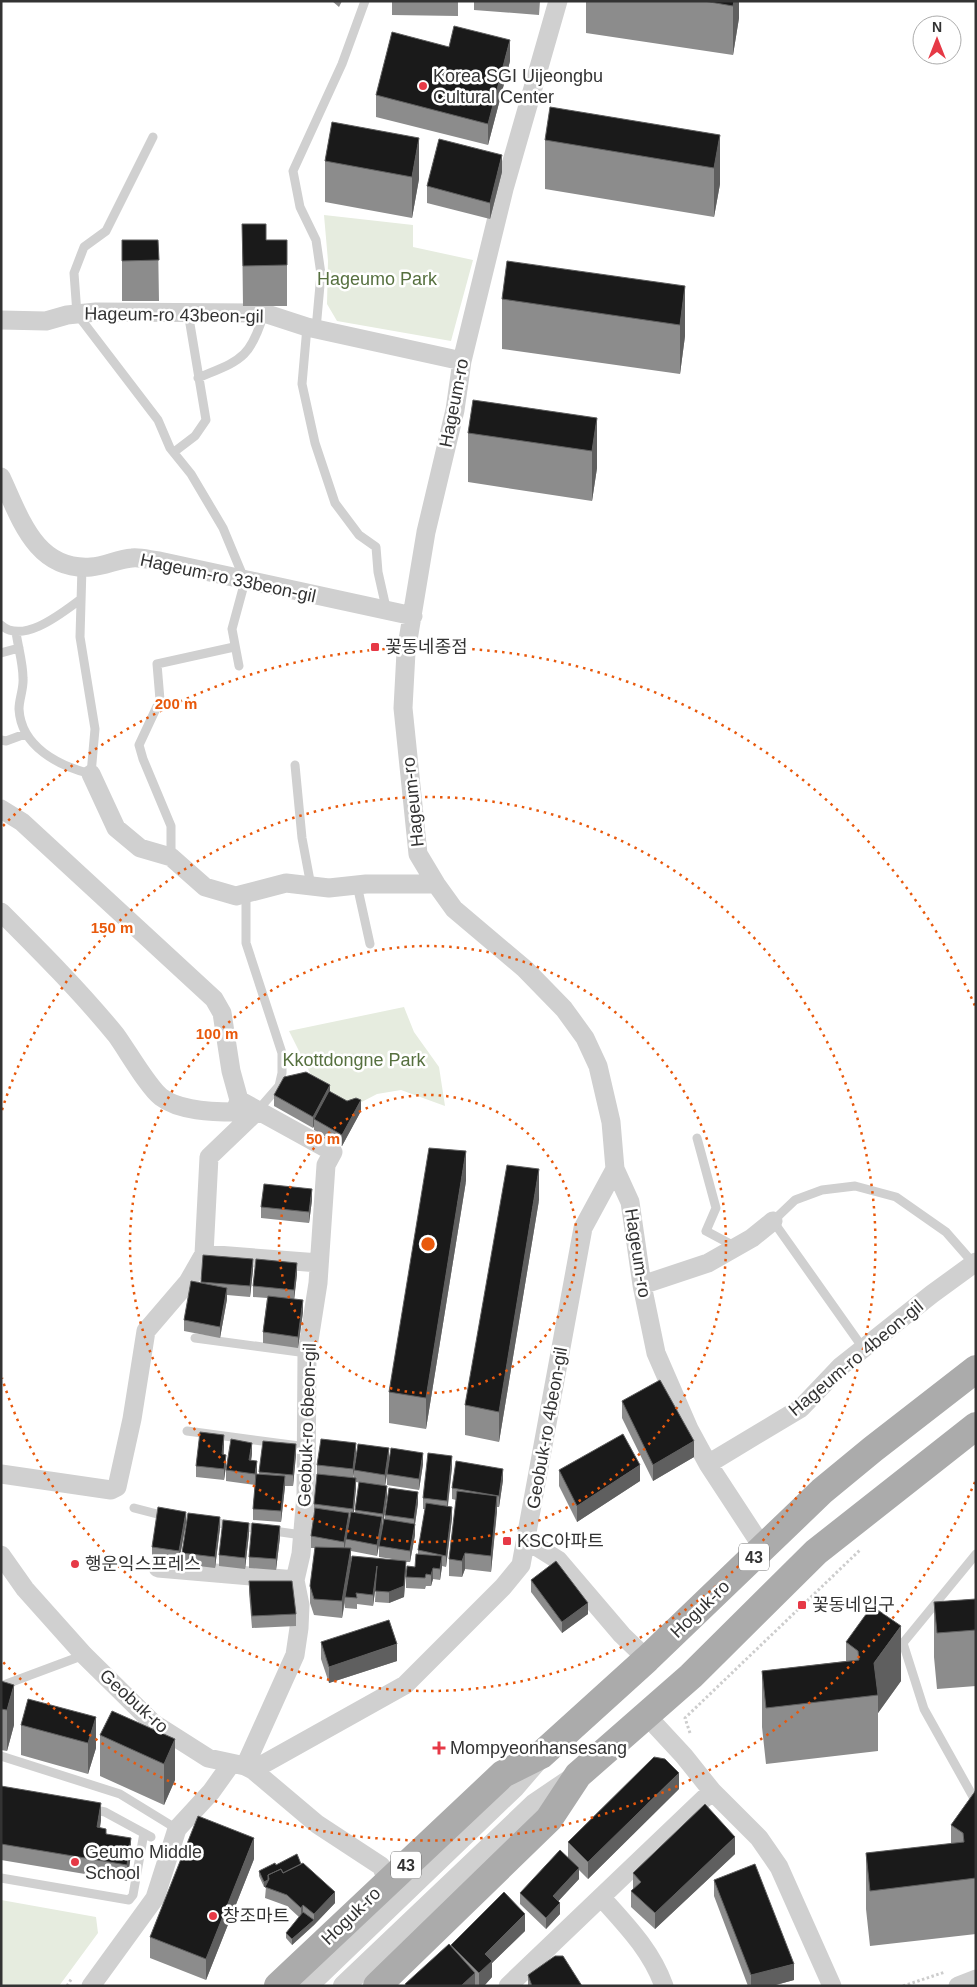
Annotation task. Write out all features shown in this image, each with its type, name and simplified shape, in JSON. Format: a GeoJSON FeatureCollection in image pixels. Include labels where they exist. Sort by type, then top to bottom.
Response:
{"type":"FeatureCollection","features":[{"type":"Feature","properties":{"kind":"main road","name":"Hoguk-ro"},"geometry":{"type":"LineString","coordinates":[[278,1986],[503,1774],[541,1755],[647,1659],[763,1548],[866,1455],[976,1370]]}},
{"type":"Feature","properties":{"kind":"main road","name":"43"},"geometry":{"type":"LineString","coordinates":[[377,1986],[549,1819],[578,1775],[691,1676],[816,1552],[976,1426]]}},
{"type":"Feature","properties":{"kind":"street","name":"Hageum-ro"},"geometry":{"type":"LineString","coordinates":[[558,1],[504,189],[462,361],[456,410],[426,532],[406,652],[403,708],[418,854],[454,909],[524,969],[564,1009],[585,1038],[598,1066],[611,1122],[615,1169],[630,1202],[642,1285],[656,1353],[689,1429],[708,1464],[763,1548]]}},
{"type":"Feature","properties":{"kind":"street","name":"Hageum-ro 43beon-gil"},"geometry":{"type":"LineString","coordinates":[[1,320],[46,321],[96,312],[264,313],[312,328],[462,361]]}},
{"type":"Feature","properties":{"kind":"street","name":"Hageum-ro 33beon-gil"},"geometry":{"type":"LineString","coordinates":[[1,477],[36,546],[53,559],[73,566],[91,567],[133,558],[159,561],[387,612],[413,616]]}},
{"type":"Feature","properties":{"kind":"street"},"geometry":{"type":"LineString","coordinates":[[91,774],[116,828],[140,848],[171,857],[205,887],[236,896],[286,883],[329,888],[357,885],[436,884]]}},
{"type":"Feature","properties":{"kind":"street"},"geometry":{"type":"LineString","coordinates":[[1,809],[22,822],[214,999],[222,1013],[231,1071],[239,1100],[235,1112],[220,1112],[178,1105],[160,1096],[116,1036],[69,981],[1,912]]}},
{"type":"Feature","properties":{"kind":"street","name":"Geobuk-ro 6beon-gil"},"geometry":{"type":"LineString","coordinates":[[239,1100],[333,1152],[326,1165],[318,1283],[307,1354],[309,1478],[306,1495],[305,1548],[295,1580],[300,1613],[295,1655],[243,1766]]}},
{"type":"Feature","properties":{"kind":"street"},"geometry":{"type":"LineString","coordinates":[[1,1474],[110,1490],[117,1487],[132,1419],[146,1331],[188,1282],[204,1254],[210,1157],[258,1110]]}},
{"type":"Feature","properties":{"kind":"street","name":"Geobuk-ro 4beon-gil"},"geometry":{"type":"LineString","coordinates":[[243,1766],[404,1685],[503,1587],[521,1565],[583,1228],[615,1169]]}},
{"type":"Feature","properties":{"kind":"street"},"geometry":{"type":"LineString","coordinates":[[642,1285],[708,1263],[752,1238],[773,1221]]}},
{"type":"Feature","properties":{"kind":"street"},"geometry":{"type":"LineString","coordinates":[[204,1254],[319,1263]]}},
{"type":"Feature","properties":{"kind":"street","name":"Hageum-ro 4beon-gil"},"geometry":{"type":"LineString","coordinates":[[708,1464],[801,1408],[840,1367],[932,1294],[975,1263]]}},
{"type":"Feature","properties":{"kind":"street"},"geometry":{"type":"LineString","coordinates":[[526,1540],[558,1560],[622,1635],[647,1659]]}},
{"type":"Feature","properties":{"kind":"street","name":"Geobuk-ro"},"geometry":{"type":"LineString","coordinates":[[2,1559],[25,1589],[84,1655],[153,1724],[208,1758],[243,1766],[317,1824],[381,1866],[388,1881]]}},
{"type":"Feature","properties":{"kind":"street"},"geometry":{"type":"LineString","coordinates":[[158,1568],[295,1580]]}},
{"type":"Feature","properties":{"kind":"street"},"geometry":{"type":"LineString","coordinates":[[646,1715],[684,1756],[712,1791],[759,1838],[779,1867],[832,1986]]}},
{"type":"Feature","properties":{"kind":"street","name":"Hoguk-ro"},"geometry":{"type":"LineString","coordinates":[[307,1986],[514,1787],[541,1755]]}},
{"type":"Feature","properties":{"kind":"street"},"geometry":{"type":"LineString","coordinates":[[90,1986],[155,1898],[177,1829],[211,1792],[243,1766]]}},
{"type":"Feature","properties":{"kind":"street"},"geometry":{"type":"LineString","coordinates":[[344,1986],[535,1804],[578,1775]]}},
{"type":"Feature","properties":{"kind":"street"},"geometry":{"type":"LineString","coordinates":[[508,1986],[712,1791]]}},
{"type":"Feature","properties":{"kind":"street"},"geometry":{"type":"LineString","coordinates":[[601,1897],[637,1936],[653,1962],[664,1986]]}},
{"type":"Feature","properties":{"kind":"street"},"geometry":{"type":"LineString","coordinates":[[953,1978],[976,1979]]}},
{"type":"Feature","properties":{"kind":"lane"},"geometry":{"type":"LineString","coordinates":[[365,1],[342,64],[293,170],[300,207],[316,240],[320,265],[312,328],[302,384],[315,443],[335,504],[359,535],[376,548],[378,572],[387,612]]}},
{"type":"Feature","properties":{"kind":"lane"},"geometry":{"type":"LineString","coordinates":[[153,137],[106,231],[84,247],[74,273],[77,314],[158,420],[174,452],[191,474],[223,528],[246,580],[232,629],[239,666]]}},
{"type":"Feature","properties":{"kind":"lane"},"geometry":{"type":"LineString","coordinates":[[174,452],[195,436],[206,420],[205,404],[198,378],[188,312]]}},
{"type":"Feature","properties":{"kind":"lane"},"geometry":{"type":"LineString","coordinates":[[198,378],[239,361],[256,339],[264,313]]}},
{"type":"Feature","properties":{"kind":"lane"},"geometry":{"type":"LineString","coordinates":[[16,632],[23,678],[19,709],[26,734],[42,752],[69,768],[91,774],[94,729],[80,637],[82,567]]}},
{"type":"Feature","properties":{"kind":"lane"},"geometry":{"type":"LineString","coordinates":[[1,625],[8,631],[25,632],[54,618],[81,599]]}},
{"type":"Feature","properties":{"kind":"lane"},"geometry":{"type":"LineString","coordinates":[[171,857],[171,826],[142,759],[139,745],[160,700],[157,664],[234,647]]}},
{"type":"Feature","properties":{"kind":"lane"},"geometry":{"type":"LineString","coordinates":[[1,653],[19,648]]}},
{"type":"Feature","properties":{"kind":"lane"},"geometry":{"type":"LineString","coordinates":[[1,740],[26,734]]}},
{"type":"Feature","properties":{"kind":"lane"},"geometry":{"type":"LineString","coordinates":[[295,765],[302,838],[311,886]]}},
{"type":"Feature","properties":{"kind":"lane"},"geometry":{"type":"LineString","coordinates":[[357,885],[370,944]]}},
{"type":"Feature","properties":{"kind":"lane"},"geometry":{"type":"LineString","coordinates":[[246,893],[246,943],[282,1053],[282,1074],[279,1086],[258,1110]]}},
{"type":"Feature","properties":{"kind":"lane"},"geometry":{"type":"LineString","coordinates":[[697,1138],[716,1208],[706,1231],[736,1247]]}},
{"type":"Feature","properties":{"kind":"lane"},"geometry":{"type":"LineString","coordinates":[[863,1348],[773,1221],[795,1200],[822,1190],[855,1186],[896,1197],[946,1232],[975,1263]]}},
{"type":"Feature","properties":{"kind":"lane"},"geometry":{"type":"LineString","coordinates":[[195,1338],[307,1354]]}},
{"type":"Feature","properties":{"kind":"lane"},"geometry":{"type":"LineString","coordinates":[[187,1431],[307,1447]]}},
{"type":"Feature","properties":{"kind":"lane"},"geometry":{"type":"LineString","coordinates":[[134,1508],[161,1516],[305,1548]]}},
{"type":"Feature","properties":{"kind":"lane"},"geometry":{"type":"LineString","coordinates":[[976,1554],[903,1643],[924,1709],[976,1802]]}},
{"type":"Feature","properties":{"kind":"lane"},"geometry":{"type":"LineString","coordinates":[[1,1686],[84,1655]]}},
{"type":"Feature","properties":{"kind":"lane"},"geometry":{"type":"LineString","coordinates":[[1,1756],[120,1794],[177,1829]]}},
{"type":"Feature","properties":{"kind":"lane"},"geometry":{"type":"LineString","coordinates":[[1,1878],[129,1900],[133,1895],[148,1835],[105,1812],[86,1807]]}},
{"type":"Feature","properties":{"kind":"path"},"geometry":{"type":"LineString","coordinates":[[692,1740],[685,1718],[864,1546]]}},
{"type":"Feature","properties":{"kind":"path"},"geometry":{"type":"LineString","coordinates":[[903,1986],[953,1978]]}},
{"type":"Feature","properties":{"kind":"green space","name":"Hageumo Park"},"geometry":{"type":"Polygon","coordinates":[[[324,215],[413,225],[413,247],[473,260],[451,341],[337,321],[327,304],[328,261],[324,215]]]}},
{"type":"Feature","properties":{"kind":"green space","name":"Kkottdongne Park"},"geometry":{"type":"Polygon","coordinates":[[[404,1007],[414,1032],[439,1067],[445,1106],[401,1090],[377,1094],[354,1106],[332,1097],[310,1073],[289,1031],[404,1007]]]}},
{"type":"Feature","properties":{"kind":"green space"},"geometry":{"type":"Polygon","coordinates":[[[1,1900],[96,1917],[98,1933],[59,1986],[1,1986],[1,1900]]]}},
{"type":"Feature","properties":{"kind":"building"},"geometry":{"type":"Polygon","coordinates":[[[704,1],[734,1],[733,6],[704,1]]]}},
{"type":"Feature","properties":{"kind":"building"},"geometry":{"type":"Polygon","coordinates":[[[454,26],[510,40],[488,124],[376,95],[392,32],[449,47],[454,26]]]}},
{"type":"Feature","properties":{"kind":"building"},"geometry":{"type":"Polygon","coordinates":[[[550,107],[720,135],[714,168],[545,140],[550,107]]]}},
{"type":"Feature","properties":{"kind":"building"},"geometry":{"type":"Polygon","coordinates":[[[332,122],[419,138],[412,177],[325,161],[332,122]]]}},
{"type":"Feature","properties":{"kind":"building"},"geometry":{"type":"Polygon","coordinates":[[[439,139],[502,155],[490,203],[427,186],[439,139]]]}},
{"type":"Feature","properties":{"kind":"building"},"geometry":{"type":"Polygon","coordinates":[[[242,224],[266,224],[266,240],[287,240],[287,265],[243,266],[242,224]]]}},
{"type":"Feature","properties":{"kind":"building"},"geometry":{"type":"Polygon","coordinates":[[[122,240],[158,240],[159,260],[122,261],[122,240]]]}},
{"type":"Feature","properties":{"kind":"building"},"geometry":{"type":"Polygon","coordinates":[[[507,261],[685,286],[680,325],[502,299],[507,261]]]}},
{"type":"Feature","properties":{"kind":"building"},"geometry":{"type":"Polygon","coordinates":[[[473,400],[597,418],[592,451],[468,433],[473,400]]]}},
{"type":"Feature","properties":{"kind":"building"},"geometry":{"type":"Polygon","coordinates":[[[306,1072],[330,1085],[313,1117],[274,1095],[284,1077],[306,1072]]]}},
{"type":"Feature","properties":{"kind":"building"},"geometry":{"type":"Polygon","coordinates":[[[329,1091],[347,1101],[356,1098],[361,1100],[342,1135],[314,1119],[329,1091]]]}},
{"type":"Feature","properties":{"kind":"building"},"geometry":{"type":"Polygon","coordinates":[[[429,1148],[466,1151],[426,1398],[389,1392],[429,1148]]]}},
{"type":"Feature","properties":{"kind":"building"},"geometry":{"type":"Polygon","coordinates":[[[507,1165],[539,1169],[499,1412],[465,1405],[507,1165]]]}},
{"type":"Feature","properties":{"kind":"building"},"geometry":{"type":"Polygon","coordinates":[[[264,1184],[312,1189],[309,1212],[261,1207],[264,1184]]]}},
{"type":"Feature","properties":{"kind":"building"},"geometry":{"type":"Polygon","coordinates":[[[203,1255],[253,1259],[250,1286],[201,1282],[203,1255]]]}},
{"type":"Feature","properties":{"kind":"building"},"geometry":{"type":"Polygon","coordinates":[[[256,1259],[297,1263],[294,1290],[253,1286],[256,1259]]]}},
{"type":"Feature","properties":{"kind":"building"},"geometry":{"type":"Polygon","coordinates":[[[191,1281],[227,1288],[220,1327],[184,1320],[191,1281]]]}},
{"type":"Feature","properties":{"kind":"building"},"geometry":{"type":"Polygon","coordinates":[[[268,1296],[303,1300],[298,1337],[263,1332],[268,1296]]]}},
{"type":"Feature","properties":{"kind":"building"},"geometry":{"type":"Polygon","coordinates":[[[660,1380],[694,1441],[653,1465],[622,1401],[660,1380]]]}},
{"type":"Feature","properties":{"kind":"building"},"geometry":{"type":"Polygon","coordinates":[[[200,1432],[224,1435],[222,1454],[226,1455],[224,1469],[196,1466],[200,1432]]]}},
{"type":"Feature","properties":{"kind":"building"},"geometry":{"type":"Polygon","coordinates":[[[623,1434],[640,1465],[577,1506],[559,1470],[623,1434]]]}},
{"type":"Feature","properties":{"kind":"building"},"geometry":{"type":"Polygon","coordinates":[[[231,1439],[252,1443],[249,1460],[257,1461],[255,1474],[226,1470],[231,1439]]]}},
{"type":"Feature","properties":{"kind":"building"},"geometry":{"type":"Polygon","coordinates":[[[321,1439],[356,1443],[353,1469],[317,1465],[321,1439]]]}},
{"type":"Feature","properties":{"kind":"building"},"geometry":{"type":"Polygon","coordinates":[[[263,1441],[296,1444],[293,1475],[259,1472],[263,1441]]]}},
{"type":"Feature","properties":{"kind":"building"},"geometry":{"type":"Polygon","coordinates":[[[358,1444],[389,1448],[385,1475],[354,1470],[358,1444]]]}},
{"type":"Feature","properties":{"kind":"building"},"geometry":{"type":"Polygon","coordinates":[[[391,1448],[423,1453],[419,1479],[387,1474],[391,1448]]]}},
{"type":"Feature","properties":{"kind":"building"},"geometry":{"type":"Polygon","coordinates":[[[428,1453],[452,1456],[447,1501],[423,1498],[428,1453]]]}},
{"type":"Feature","properties":{"kind":"building"},"geometry":{"type":"Polygon","coordinates":[[[456,1461],[503,1469],[499,1496],[452,1488],[456,1461]]]}},
{"type":"Feature","properties":{"kind":"building"},"geometry":{"type":"Polygon","coordinates":[[[256,1474],[285,1476],[281,1511],[253,1509],[256,1474]]]}},
{"type":"Feature","properties":{"kind":"building"},"geometry":{"type":"Polygon","coordinates":[[[317,1474],[356,1478],[353,1509],[314,1504],[317,1474]]]}},
{"type":"Feature","properties":{"kind":"building"},"geometry":{"type":"Polygon","coordinates":[[[359,1482],[387,1486],[383,1514],[355,1510],[359,1482]]]}},
{"type":"Feature","properties":{"kind":"building"},"geometry":{"type":"Polygon","coordinates":[[[389,1488],[418,1492],[414,1519],[385,1515],[389,1488]]]}},
{"type":"Feature","properties":{"kind":"building"},"geometry":{"type":"Polygon","coordinates":[[[457,1491],[497,1496],[491,1556],[465,1553],[462,1561],[449,1559],[457,1491]]]}},
{"type":"Feature","properties":{"kind":"building"},"geometry":{"type":"Polygon","coordinates":[[[426,1503],[452,1507],[446,1556],[418,1550],[426,1503]]]}},
{"type":"Feature","properties":{"kind":"building"},"geometry":{"type":"Polygon","coordinates":[[[158,1507],[186,1512],[179,1551],[152,1547],[158,1507]]]}},
{"type":"Feature","properties":{"kind":"building"},"geometry":{"type":"Polygon","coordinates":[[[315,1508],[349,1513],[344,1542],[311,1536],[315,1508]]]}},
{"type":"Feature","properties":{"kind":"building"},"geometry":{"type":"Polygon","coordinates":[[[351,1512],[382,1517],[377,1545],[346,1539],[351,1512]]]}},
{"type":"Feature","properties":{"kind":"building"},"geometry":{"type":"Polygon","coordinates":[[[188,1513],[220,1517],[215,1557],[182,1553],[188,1513]]]}},
{"type":"Feature","properties":{"kind":"building"},"geometry":{"type":"Polygon","coordinates":[[[384,1519],[415,1524],[410,1551],[379,1546],[384,1519]]]}},
{"type":"Feature","properties":{"kind":"building"},"geometry":{"type":"Polygon","coordinates":[[[223,1520],[249,1523],[245,1558],[219,1555],[223,1520]]]}},
{"type":"Feature","properties":{"kind":"building"},"geometry":{"type":"Polygon","coordinates":[[[252,1523],[280,1526],[276,1559],[249,1557],[252,1523]]]}},
{"type":"Feature","properties":{"kind":"building"},"geometry":{"type":"Polygon","coordinates":[[[315,1547],[351,1548],[342,1601],[314,1599],[310,1586],[315,1547]]]}},
{"type":"Feature","properties":{"kind":"building"},"geometry":{"type":"Polygon","coordinates":[[[416,1554],[442,1556],[440,1569],[433,1568],[431,1575],[426,1574],[425,1578],[406,1577],[407,1566],[415,1567],[416,1554]]]}},
{"type":"Feature","properties":{"kind":"building"},"geometry":{"type":"Polygon","coordinates":[[[352,1556],[406,1561],[404,1586],[389,1592],[375,1591],[377,1566],[373,1595],[356,1593],[357,1598],[345,1597],[352,1556]]]}},
{"type":"Feature","properties":{"kind":"building"},"geometry":{"type":"Polygon","coordinates":[[[556,1561],[588,1603],[562,1622],[531,1580],[556,1561]]]}},
{"type":"Feature","properties":{"kind":"building"},"geometry":{"type":"Polygon","coordinates":[[[249,1581],[292,1581],[296,1614],[252,1616],[249,1581]]]}},
{"type":"Feature","properties":{"kind":"building"},"geometry":{"type":"Polygon","coordinates":[[[976,1599],[976,1630],[937,1633],[934,1602],[976,1599]]]}},
{"type":"Feature","properties":{"kind":"building"},"geometry":{"type":"Polygon","coordinates":[[[872,1606],[901,1626],[874,1663],[878,1695],[766,1708],[762,1671],[859,1660],[858,1651],[846,1642],[872,1606]]]}},
{"type":"Feature","properties":{"kind":"building"},"geometry":{"type":"Polygon","coordinates":[[[389,1620],[397,1644],[329,1667],[321,1642],[389,1620]]]}},
{"type":"Feature","properties":{"kind":"building"},"geometry":{"type":"Polygon","coordinates":[[[1,1681],[14,1685],[7,1710],[1,1709],[1,1681]]]}},
{"type":"Feature","properties":{"kind":"building"},"geometry":{"type":"Polygon","coordinates":[[[28,1699],[96,1717],[88,1743],[21,1725],[28,1699]]]}},
{"type":"Feature","properties":{"kind":"building"},"geometry":{"type":"Polygon","coordinates":[[[112,1711],[175,1739],[164,1764],[100,1735],[112,1711]]]}},
{"type":"Feature","properties":{"kind":"building"},"geometry":{"type":"Polygon","coordinates":[[[654,1757],[665,1759],[679,1773],[588,1862],[568,1842],[654,1757]]]}},
{"type":"Feature","properties":{"kind":"building"},"geometry":{"type":"Polygon","coordinates":[[[1,1786],[101,1803],[97,1827],[106,1829],[106,1834],[131,1838],[127,1865],[1,1844],[1,1786]]]}},
{"type":"Feature","properties":{"kind":"building"},"geometry":{"type":"Polygon","coordinates":[[[976,1790],[976,1878],[870,1891],[866,1853],[964,1842],[963,1833],[951,1825],[976,1790]]]}},
{"type":"Feature","properties":{"kind":"building"},"geometry":{"type":"Polygon","coordinates":[[[705,1804],[735,1837],[655,1913],[631,1891],[641,1882],[633,1873],[705,1804]]]}},
{"type":"Feature","properties":{"kind":"building"},"geometry":{"type":"Polygon","coordinates":[[[198,1816],[254,1838],[206,1959],[150,1937],[198,1816]]]}},
{"type":"Feature","properties":{"kind":"building"},"geometry":{"type":"Polygon","coordinates":[[[560,1850],[579,1868],[553,1896],[560,1903],[546,1918],[520,1893],[560,1850]]]}},
{"type":"Feature","properties":{"kind":"building"},"geometry":{"type":"Polygon","coordinates":[[[297,1854],[301,1864],[283,1873],[281,1869],[268,1875],[268,1880],[264,1882],[259,1871],[297,1854]]]}},
{"type":"Feature","properties":{"kind":"building"},"geometry":{"type":"Polygon","coordinates":[[[303,1863],[335,1892],[314,1914],[303,1905],[301,1908],[287,1895],[265,1887],[269,1879],[268,1875],[281,1869],[283,1873],[303,1863]]]}},
{"type":"Feature","properties":{"kind":"building"},"geometry":{"type":"Polygon","coordinates":[[[755,1864],[794,1964],[751,1975],[714,1880],[755,1864]]]}},
{"type":"Feature","properties":{"kind":"building"},"geometry":{"type":"Polygon","coordinates":[[[504,1892],[525,1914],[485,1954],[492,1961],[479,1973],[451,1945],[504,1892]]]}},
{"type":"Feature","properties":{"kind":"building"},"geometry":{"type":"Polygon","coordinates":[[[303,1912],[314,1920],[292,1939],[286,1933],[303,1912]]]}},
{"type":"Feature","properties":{"kind":"building"},"geometry":{"type":"Polygon","coordinates":[[[449,1944],[475,1973],[461,1986],[406,1986],[405,1984],[449,1944]]]}},
{"type":"Feature","properties":{"kind":"building"},"geometry":{"type":"Polygon","coordinates":[[[555,1956],[563,1956],[582,1986],[532,1986],[528,1975],[555,1956]]]}},
{"type":"Feature","properties":{"kind":"place","name":"Korea SGI Uijeongbu Cultural Center"},"geometry":{"type":"Point","coordinates":[423,86]}},
{"type":"Feature","properties":{"kind":"place","name":"꽃동네종점"},"geometry":{"type":"Point","coordinates":[375,647]}},
{"type":"Feature","properties":{"kind":"place","name":"KSC아파트"},"geometry":{"type":"Point","coordinates":[507,1541]}},
{"type":"Feature","properties":{"kind":"place","name":"행운익스프레스"},"geometry":{"type":"Point","coordinates":[75,1564]}},
{"type":"Feature","properties":{"kind":"place","name":"꽃동네입구"},"geometry":{"type":"Point","coordinates":[802,1605]}},
{"type":"Feature","properties":{"kind":"place","name":"Mompyeonhansesang"},"geometry":{"type":"Point","coordinates":[439,1748]}},
{"type":"Feature","properties":{"kind":"place","name":"Geumo Middle School"},"geometry":{"type":"Point","coordinates":[75,1862]}},
{"type":"Feature","properties":{"kind":"place","name":"창조마트"},"geometry":{"type":"Point","coordinates":[213,1916]}}]}
